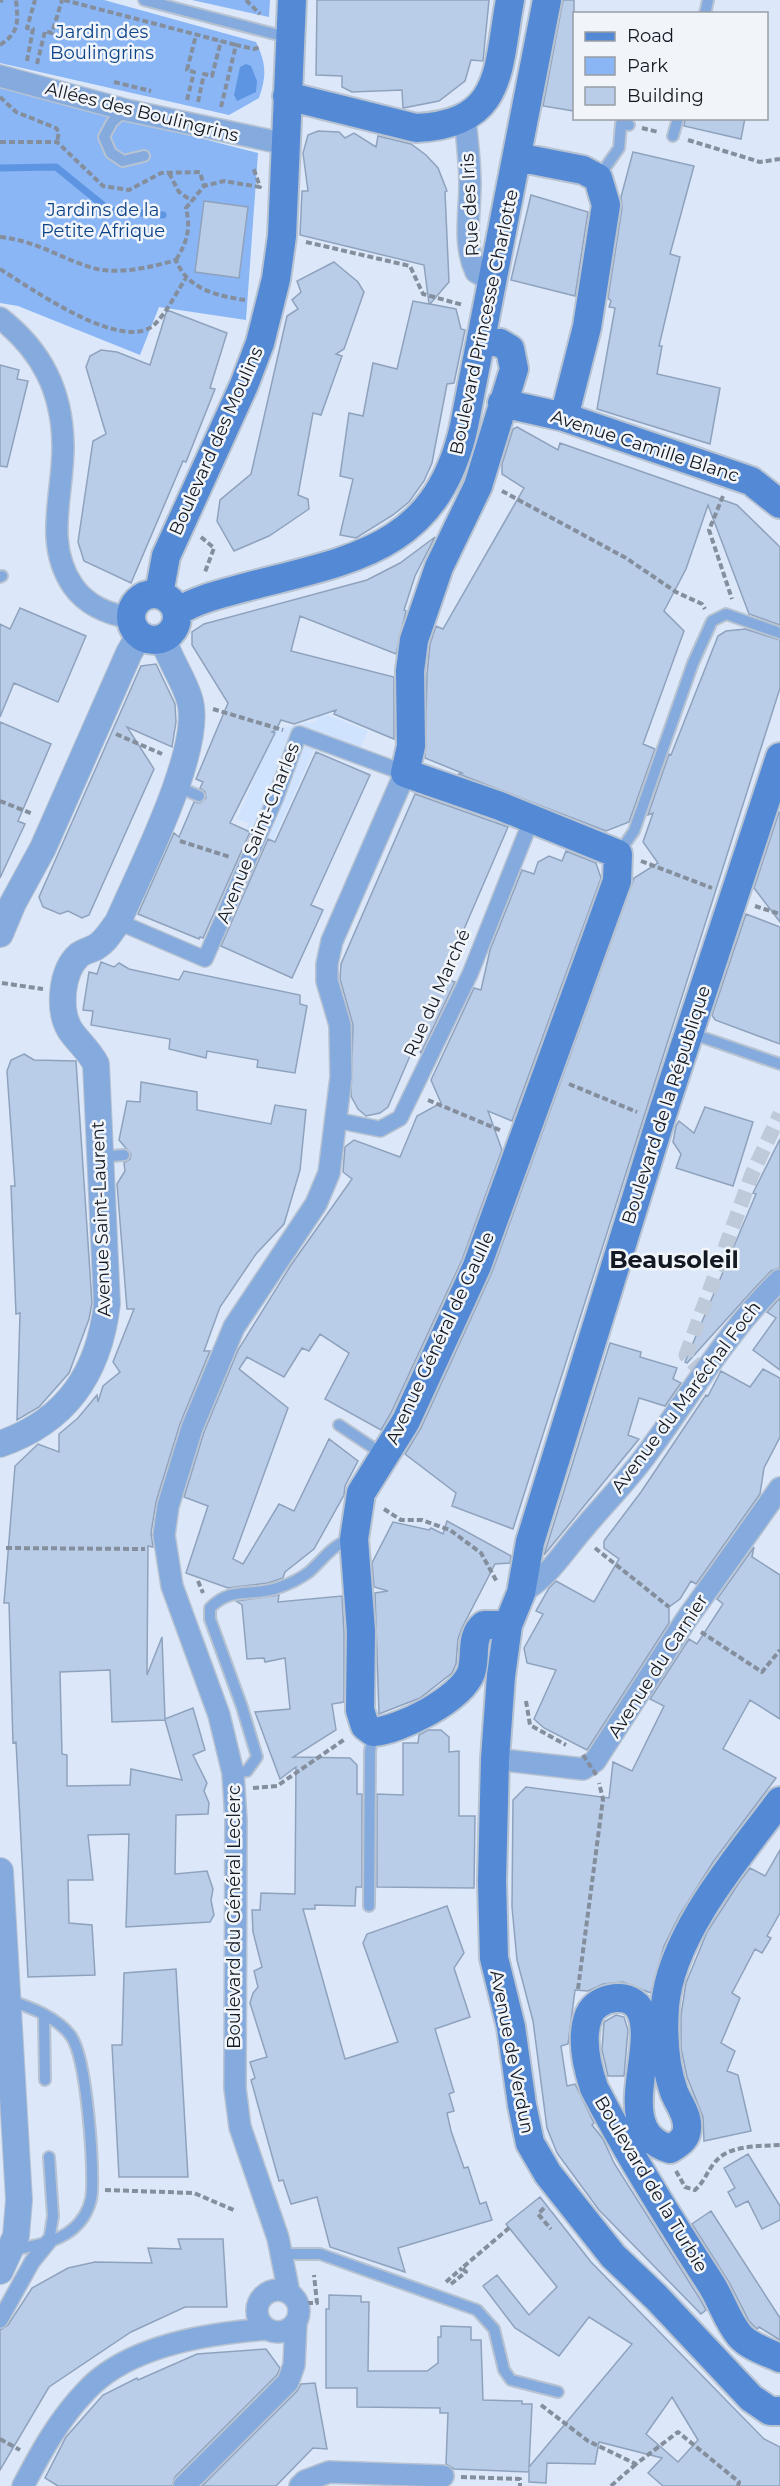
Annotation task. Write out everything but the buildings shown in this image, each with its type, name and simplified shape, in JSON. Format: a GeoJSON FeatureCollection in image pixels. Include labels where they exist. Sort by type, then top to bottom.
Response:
{"type":"FeatureCollection","features":[{"type":"Feature","properties":{"kind":"main road","name":"Boulevard des Moulins"},"geometry":{"type":"LineString","coordinates":[[145,630],[175,627],[168,603],[166,556],[244,385],[260,344],[270,303],[282,236],[292,0]]}},
{"type":"Feature","properties":{"kind":"main road"},"geometry":{"type":"LineString","coordinates":[[287,96],[416,128],[437,127],[465,118],[483,106],[496,77],[510,0]]}},
{"type":"Feature","properties":{"kind":"main road","name":"Boulevard Princesse Charlotte"},"geometry":{"type":"LineString","coordinates":[[145,630],[132,611],[146,596],[168,603],[207,598],[363,554],[382,546],[416,522],[442,489],[459,449],[547,0]]}},
{"type":"Feature","properties":{"kind":"main road"},"geometry":{"type":"LineString","coordinates":[[517,157],[583,170],[598,178],[606,205],[586,327],[564,417]]}},
{"type":"Feature","properties":{"kind":"main road","name":"Boulevard du Général Leclerc"},"geometry":{"type":"LineString","coordinates":[[405,773],[411,746],[410,671],[414,640],[439,567],[478,486],[514,369],[510,349],[481,339]]}},
{"type":"Feature","properties":{"kind":"main road","name":"Avenue Camille Blanc"},"geometry":{"type":"LineString","coordinates":[[502,403],[564,417],[732,474],[751,481],[780,504]]}},
{"type":"Feature","properties":{"kind":"main road","name":"Boulevard de la République"},"geometry":{"type":"LineString","coordinates":[[508,1625],[521,1593],[530,1542],[660,1121],[732,896],[780,757]]}},
{"type":"Feature","properties":{"kind":"main road"},"geometry":{"type":"LineString","coordinates":[[405,773],[532,818],[618,854]]}},
{"type":"Feature","properties":{"kind":"main road","name":"Avenue Général de Gaulle"},"geometry":{"type":"LineString","coordinates":[[369,1729],[360,1710],[361,1631],[354,1539],[360,1493],[406,1421],[477,1266],[617,881],[618,854]]}},
{"type":"Feature","properties":{"kind":"main road"},"geometry":{"type":"LineString","coordinates":[[369,1729],[399,1725],[429,1710],[458,1691],[472,1671],[478,1630],[483,1625],[508,1625]]}},
{"type":"Feature","properties":{"kind":"main road","name":"Avenue de Verdun"},"geometry":{"type":"LineString","coordinates":[[508,1625],[497,1711],[492,1881],[494,1958],[511,2027],[530,2143],[548,2174],[613,2256],[656,2297],[750,2398],[770,2411],[780,2411]]}},
{"type":"Feature","properties":{"kind":"main road","name":"Boulevard de la Turbie"},"geometry":{"type":"LineString","coordinates":[[780,1801],[696,1921],[681,1948],[671,1978],[665,2001],[664,2052],[669,2078],[687,2125],[686,2135],[681,2142],[670,2149],[650,2140],[643,2125],[639,2090],[643,2024],[639,2007],[633,2001],[619,1998],[604,2000],[596,2004],[589,2016],[585,2034],[589,2072],[606,2112],[741,2337],[780,2358]]}},
{"type":"Feature","properties":{"kind":"street","name":"Allées des Boulingrins"},"geometry":{"type":"LineString","coordinates":[[0,76],[126,110],[286,144]]}},
{"type":"Feature","properties":{"kind":"street","name":"Rue des Iris"},"geometry":{"type":"LineString","coordinates":[[465,118],[470,183],[468,227],[470,252],[476,272],[493,282]]}},
{"type":"Feature","properties":{"kind":"street"},"geometry":{"type":"LineString","coordinates":[[0,318],[31,345],[43,365],[57,405],[63,445],[56,533],[58,555],[64,573],[78,593],[94,607],[145,630],[190,702],[191,730],[185,764],[187,791],[118,922],[106,939],[81,953],[54,990]]}},
{"type":"Feature","properties":{"kind":"street"},"geometry":{"type":"LineString","coordinates":[[0,934],[13,903],[43,848],[129,653],[145,630]]}},
{"type":"Feature","properties":{"kind":"street","name":"Avenue Saint-Charles"},"geometry":{"type":"LineString","coordinates":[[128,926],[205,959],[248,863],[298,734],[405,773]]}},
{"type":"Feature","properties":{"kind":"street","name":"Boulevard du Général Leclerc"},"geometry":{"type":"LineString","coordinates":[[289,2293],[282,2259],[240,2127],[235,2088],[234,1781],[219,1715],[172,1586],[164,1535],[168,1506],[192,1428],[234,1327],[316,1204],[329,1173],[341,1077],[341,1041],[340,1025],[327,981],[327,964],[332,941],[405,773]]}},
{"type":"Feature","properties":{"kind":"street","name":"Rue du Marché"},"geometry":{"type":"LineString","coordinates":[[335,1120],[380,1129],[400,1118],[470,974],[532,818]]}},
{"type":"Feature","properties":{"kind":"street","name":"Avenue Saint-Laurent"},"geometry":{"type":"LineString","coordinates":[[0,1444],[45,1423],[76,1392],[98,1352],[107,1304],[112,1156],[96,1064],[88,1049],[71,1031],[54,990]]}},
{"type":"Feature","properties":{"kind":"street","name":"Avenue du Maréchal Foch"},"geometry":{"type":"LineString","coordinates":[[521,1593],[547,1576],[578,1535],[645,1456],[703,1373],[780,1280]]}},
{"type":"Feature","properties":{"kind":"street","name":"Avenue du Carnier"},"geometry":{"type":"LineString","coordinates":[[495,1759],[583,1769],[595,1761],[686,1620],[780,1488]]}},
{"type":"Feature","properties":{"kind":"street"},"geometry":{"type":"LineString","coordinates":[[0,1871],[19,2200],[6,2260]]}},
{"type":"Feature","properties":{"kind":"street"},"geometry":{"type":"LineString","coordinates":[[0,2320],[32,2262],[49,2241]]}},
{"type":"Feature","properties":{"kind":"street"},"geometry":{"type":"LineString","coordinates":[[281,2328],[259,2321],[262,2300],[282,2259]]}},
{"type":"Feature","properties":{"kind":"street"},"geometry":{"type":"LineString","coordinates":[[23,2486],[60,2422],[87,2389],[120,2365],[177,2341],[217,2333],[281,2328],[299,2309],[289,2293],[279,2290],[217,2333]]}},
{"type":"Feature","properties":{"kind":"street"},"geometry":{"type":"LineString","coordinates":[[184,2486],[288,2382],[294,2365],[281,2328]]}},
{"type":"Feature","properties":{"kind":"street"},"geometry":{"type":"LineString","coordinates":[[300,2486],[305,2481],[337,2472],[443,2476]]}},
{"type":"Feature","properties":{"kind":"lane"},"geometry":{"type":"LineString","coordinates":[[144,0],[290,38]]}},
{"type":"Feature","properties":{"kind":"lane"},"geometry":{"type":"LineString","coordinates":[[126,110],[112,122],[104,137],[111,153],[123,161],[144,156]]}},
{"type":"Feature","properties":{"kind":"lane"},"geometry":{"type":"LineString","coordinates":[[673,136],[677,120]]}},
{"type":"Feature","properties":{"kind":"lane"},"geometry":{"type":"LineString","coordinates":[[598,178],[619,148],[621,124],[629,125]]}},
{"type":"Feature","properties":{"kind":"lane"},"geometry":{"type":"LineString","coordinates":[[618,854],[634,831],[693,663],[712,621],[726,614],[780,633]]}},
{"type":"Feature","properties":{"kind":"lane"},"geometry":{"type":"LineString","coordinates":[[690,1033],[780,1064]]}},
{"type":"Feature","properties":{"kind":"lane"},"geometry":{"type":"LineString","coordinates":[[339,1425],[385,1456]]}},
{"type":"Feature","properties":{"kind":"lane"},"geometry":{"type":"LineString","coordinates":[[234,1781],[247,1771],[257,1757],[243,1707],[210,1619],[210,1608],[220,1597],[229,1593],[261,1592],[279,1588],[307,1574],[340,1542],[354,1539]]}},
{"type":"Feature","properties":{"kind":"lane"},"geometry":{"type":"LineString","coordinates":[[369,1729],[369,1906]]}},
{"type":"Feature","properties":{"kind":"lane"},"geometry":{"type":"LineString","coordinates":[[6,2260],[61,2237],[80,2223],[87,2211],[92,2191],[85,2091],[80,2056],[65,2030],[44,2015],[8,2000]]}},
{"type":"Feature","properties":{"kind":"lane"},"geometry":{"type":"LineString","coordinates":[[44,2015],[45,2079]]}},
{"type":"Feature","properties":{"kind":"lane"},"geometry":{"type":"LineString","coordinates":[[49,2157],[53,2216],[49,2241]]}},
{"type":"Feature","properties":{"kind":"lane"},"geometry":{"type":"LineString","coordinates":[[282,2259],[320,2254],[477,2310],[494,2329],[504,2370],[511,2379],[558,2392]]}},
{"type":"Feature","properties":{"kind":"path"},"geometry":{"type":"LineString","coordinates":[[0,45],[16,31],[19,20],[16,0]]}},
{"type":"Feature","properties":{"kind":"path"},"geometry":{"type":"LineString","coordinates":[[27,61],[33,29],[27,28],[35,0]]}},
{"type":"Feature","properties":{"kind":"path"},"geometry":{"type":"LineString","coordinates":[[37,64],[45,31],[52,33],[63,0],[236,45],[254,49],[262,47]]}},
{"type":"Feature","properties":{"kind":"path"},"geometry":{"type":"LineString","coordinates":[[246,0],[264,20]]}},
{"type":"Feature","properties":{"kind":"path"},"geometry":{"type":"LineString","coordinates":[[186,99],[194,72],[187,70],[196,35]]}},
{"type":"Feature","properties":{"kind":"path"},"geometry":{"type":"LineString","coordinates":[[198,102],[204,74],[212,76],[221,41]]}},
{"type":"Feature","properties":{"kind":"path"},"geometry":{"type":"LineString","coordinates":[[221,107],[236,45]]}},
{"type":"Feature","properties":{"kind":"path"},"geometry":{"type":"LineString","coordinates":[[0,97],[16,112],[56,128],[59,132],[57,142]]}},
{"type":"Feature","properties":{"kind":"path"},"geometry":{"type":"LineString","coordinates":[[629,125],[760,162],[780,159]]}},
{"type":"Feature","properties":{"kind":"path"},"geometry":{"type":"LineString","coordinates":[[0,237],[21,239],[49,248],[94,269],[144,269],[176,260],[186,243],[189,223],[186,208],[204,186],[224,181],[260,187],[254,167]]}},
{"type":"Feature","properties":{"kind":"path"},"geometry":{"type":"LineString","coordinates":[[169,173],[179,192],[192,201]]}},
{"type":"Feature","properties":{"kind":"path"},"geometry":{"type":"LineString","coordinates":[[282,236],[410,266],[423,294],[472,307]]}},
{"type":"Feature","properties":{"kind":"path"},"geometry":{"type":"LineString","coordinates":[[176,260],[186,278],[218,295],[270,303]]}},
{"type":"Feature","properties":{"kind":"path"},"geometry":{"type":"LineString","coordinates":[[0,269],[74,314],[118,331],[135,332],[154,326],[186,278]]}},
{"type":"Feature","properties":{"kind":"path"},"geometry":{"type":"LineString","coordinates":[[732,474],[710,530],[738,617]]}},
{"type":"Feature","properties":{"kind":"path"},"geometry":{"type":"LineString","coordinates":[[478,486],[501,490],[626,558],[676,592],[702,604],[712,621]]}},
{"type":"Feature","properties":{"kind":"path"},"geometry":{"type":"LineString","coordinates":[[195,533],[214,548],[204,575]]}},
{"type":"Feature","properties":{"kind":"path"},"geometry":{"type":"LineString","coordinates":[[219,711],[298,734]]}},
{"type":"Feature","properties":{"kind":"path"},"geometry":{"type":"LineString","coordinates":[[107,730],[167,756]]}},
{"type":"Feature","properties":{"kind":"path"},"geometry":{"type":"LineString","coordinates":[[0,801],[34,815]]}},
{"type":"Feature","properties":{"kind":"path"},"geometry":{"type":"LineString","coordinates":[[175,839],[248,863]]}},
{"type":"Feature","properties":{"kind":"path"},"geometry":{"type":"LineString","coordinates":[[618,854],[657,866],[780,914]]}},
{"type":"Feature","properties":{"kind":"path"},"geometry":{"type":"LineString","coordinates":[[2,983],[54,990]]}},
{"type":"Feature","properties":{"kind":"path"},"geometry":{"type":"LineString","coordinates":[[546,1075],[660,1121]]}},
{"type":"Feature","properties":{"kind":"path"},"geometry":{"type":"LineString","coordinates":[[413,1093],[522,1139]]}},
{"type":"Feature","properties":{"kind":"path"},"geometry":{"type":"LineString","coordinates":[[360,1493],[401,1520],[422,1520],[450,1530],[481,1553],[498,1584],[521,1593]]}},
{"type":"Feature","properties":{"kind":"path"},"geometry":{"type":"LineString","coordinates":[[6,1548],[166,1549]]}},
{"type":"Feature","properties":{"kind":"path"},"geometry":{"type":"LineString","coordinates":[[524,1690],[530,1725],[583,1755],[597,1776],[603,1799],[578,1993],[589,2016]]}},
{"type":"Feature","properties":{"kind":"path"},"geometry":{"type":"LineString","coordinates":[[234,1781],[277,1786],[369,1729]]}},
{"type":"Feature","properties":{"kind":"path"},"geometry":{"type":"LineString","coordinates":[[670,2149],[679,2178],[689,2191],[695,2190],[704,2182],[718,2158],[742,2148],[780,2145]]}},
{"type":"Feature","properties":{"kind":"path"},"geometry":{"type":"LineString","coordinates":[[92,2191],[194,2193],[236,2211]]}},
{"type":"Feature","properties":{"kind":"path"},"geometry":{"type":"LineString","coordinates":[[446,2282],[509,2228]]}},
{"type":"Feature","properties":{"kind":"path"},"geometry":{"type":"LineString","coordinates":[[454,2282],[466,2272],[462,2268]]}},
{"type":"Feature","properties":{"kind":"path"},"geometry":{"type":"LineString","coordinates":[[314,2275],[317,2303]]}},
{"type":"Feature","properties":{"kind":"path"},"geometry":{"type":"LineString","coordinates":[[540,2405],[588,2441],[636,2464]]}},
{"type":"Feature","properties":{"kind":"path"},"geometry":{"type":"LineString","coordinates":[[611,2486],[678,2432],[740,2482],[738,2486]]}},
{"type":"Feature","properties":{"kind":"path"},"geometry":{"type":"LineString","coordinates":[[0,2439],[22,2451],[28,2450]]}},
{"type":"Feature","properties":{"kind":"path"},"geometry":{"type":"LineString","coordinates":[[443,2476],[520,2479],[520,2486]]}},
{"type":"Feature","properties":{"kind":"shaded area"},"geometry":{"type":"Polygon","coordinates":[[[246,64],[251,66],[257,81],[256,92],[237,101],[234,95],[240,67],[246,64]]]}},
{"type":"Feature","properties":{"kind":"shaded area"},"geometry":{"type":"Polygon","coordinates":[[[320,712],[368,731],[353,763],[315,748],[231,933],[211,924],[249,823],[237,819],[275,729],[315,722],[320,712]]]}},
{"type":"Feature","properties":{"kind":"green space","name":"Jardin des Boulingrins"},"geometry":{"type":"Polygon","coordinates":[[[0,0],[104,0],[256,42],[264,69],[259,98],[229,115],[0,63],[0,0]]]}},
{"type":"Feature","properties":{"kind":"green space"},"geometry":{"type":"Polygon","coordinates":[[[192,0],[270,0],[269,17],[192,0]]]}},
{"type":"Feature","properties":{"kind":"green space","name":"Jardins de la Petite Afrique"},"geometry":{"type":"Polygon","coordinates":[[[0,87],[258,153],[246,320],[159,307],[140,355],[18,306],[0,303],[0,87]]]}},
{"type":"Feature","properties":{"kind":"waterway"},"geometry":{"type":"LineString","coordinates":[[0,168],[56,167],[109,210],[163,215]]}},
{"type":"Feature","properties":{"kind":"tunnel"},"geometry":{"type":"LineString","coordinates":[[703,1373],[686,1355],[752,1174],[780,1114]]}},
{"type":"Feature","properties":{"kind":"district","name":"Beausoleil"},"geometry":{"type":"Point","coordinates":[674,1260]}}]}
